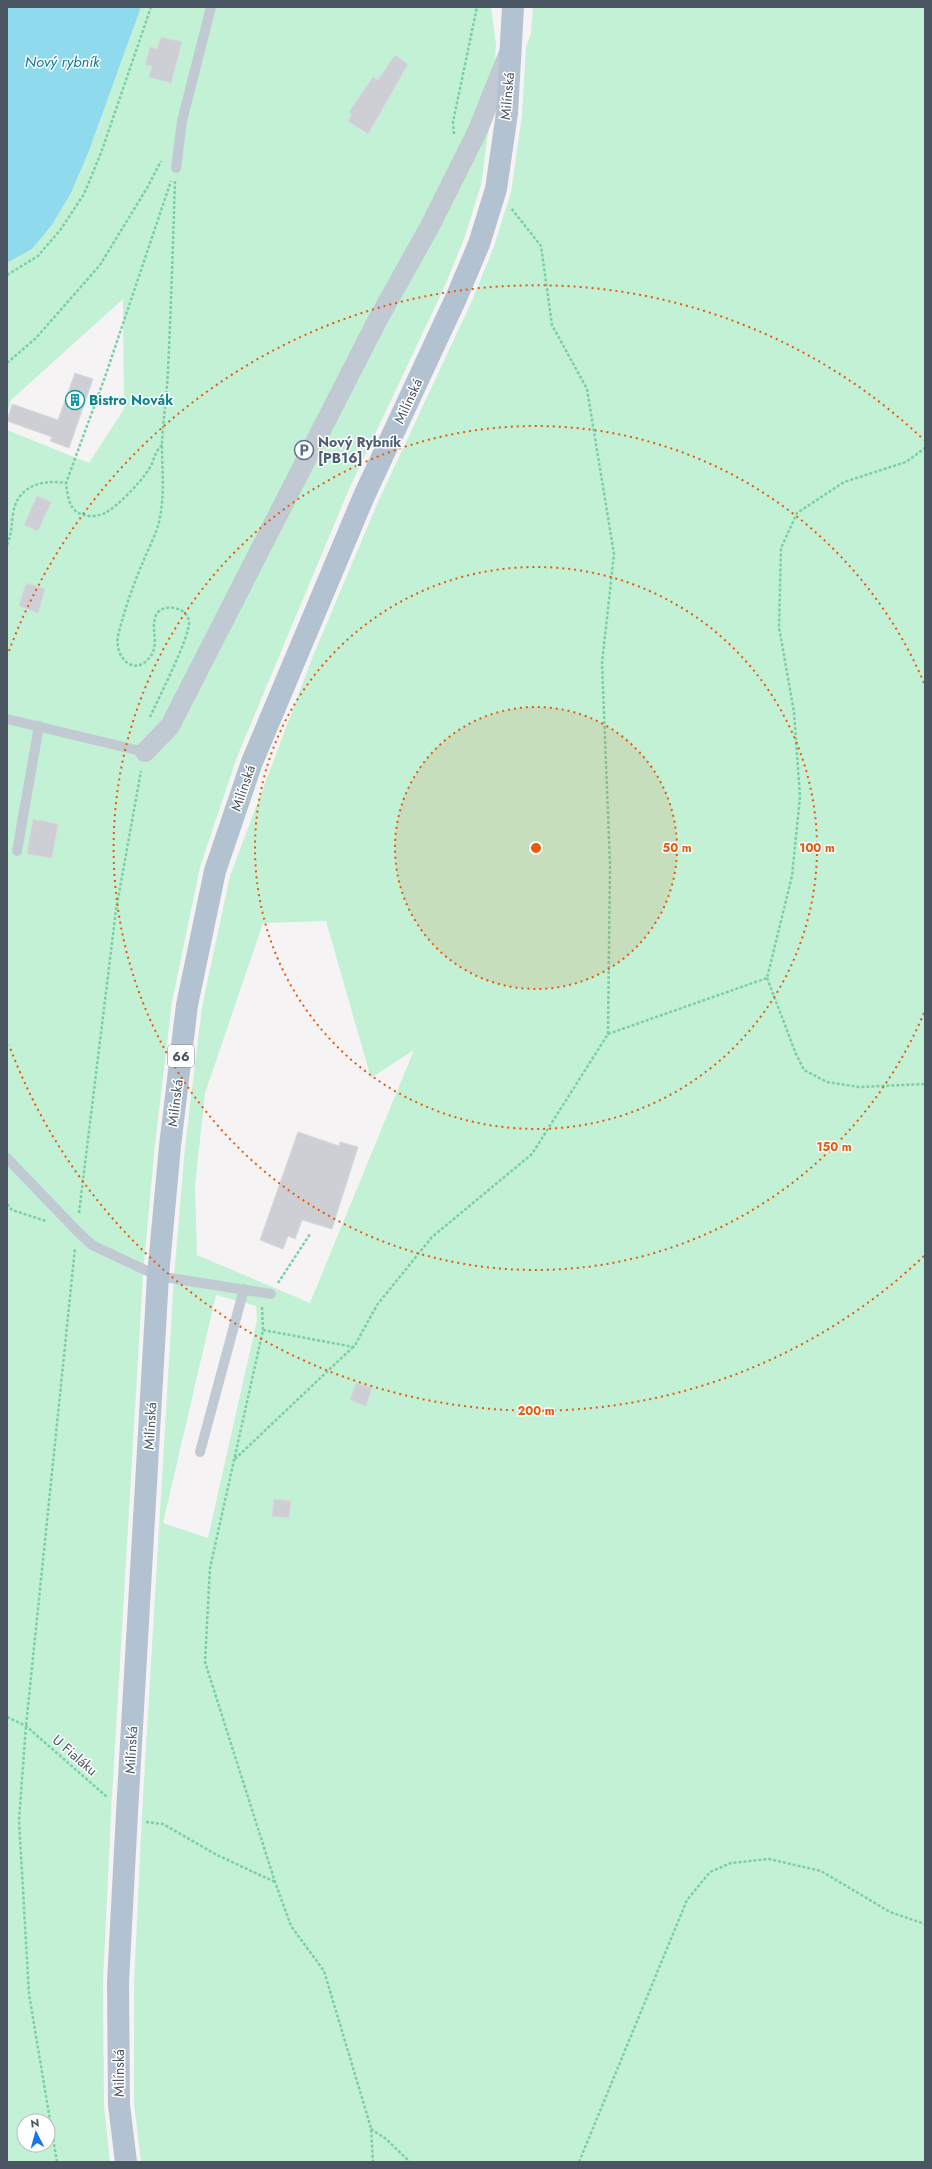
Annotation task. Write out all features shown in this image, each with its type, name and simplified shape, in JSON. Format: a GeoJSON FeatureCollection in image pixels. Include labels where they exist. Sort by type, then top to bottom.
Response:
{"type":"FeatureCollection","features":[{"type":"Feature","properties":{"kind":"main road","name":"Milínská"},"geometry":{"type":"LineString","coordinates":[[126,2162],[119,2105],[118,1982],[134,1818],[158,1276],[170,1146],[187,1005],[215,871],[252,762],[364,496],[457,296],[479,244],[496,189],[507,113],[513,7]]}},
{"type":"Feature","properties":{"kind":"street"},"geometry":{"type":"LineString","coordinates":[[145,752],[170,726],[377,321],[430,226],[477,132],[511,46]]}},
{"type":"Feature","properties":{"kind":"lane"},"geometry":{"type":"LineString","coordinates":[[176,168],[182,121],[211,7]]}},
{"type":"Feature","properties":{"kind":"lane"},"geometry":{"type":"LineString","coordinates":[[7,719],[145,752]]}},
{"type":"Feature","properties":{"kind":"lane"},"geometry":{"type":"LineString","coordinates":[[18,851],[39,726]]}},
{"type":"Feature","properties":{"kind":"lane"},"geometry":{"type":"LineString","coordinates":[[7,1158],[77,1231],[92,1244],[158,1276],[267,1293]]}},
{"type":"Feature","properties":{"kind":"lane"},"geometry":{"type":"LineString","coordinates":[[200,1452],[244,1289]]}},
{"type":"Feature","properties":{"kind":"path"},"geometry":{"type":"LineString","coordinates":[[7,275],[38,256],[61,229],[84,194],[101,153],[151,7]]}},
{"type":"Feature","properties":{"kind":"path"},"geometry":{"type":"LineString","coordinates":[[456,141],[453,122],[477,7]]}},
{"type":"Feature","properties":{"kind":"path"},"geometry":{"type":"LineString","coordinates":[[7,363],[36,338],[100,265],[147,188],[164,155]]}},
{"type":"Feature","properties":{"kind":"path"},"geometry":{"type":"LineString","coordinates":[[162,445],[155,452],[150,469],[126,495],[105,513],[90,517],[76,513],[68,501],[66,484],[105,377],[176,168]]}},
{"type":"Feature","properties":{"kind":"path"},"geometry":{"type":"LineString","coordinates":[[149,721],[186,637],[189,622],[187,615],[180,609],[170,607],[163,609],[157,615],[155,623],[155,644],[151,656],[143,664],[130,666],[125,663],[121,656],[118,648],[118,637],[136,579],[159,523],[164,478],[162,445],[168,372],[176,168]]}},
{"type":"Feature","properties":{"kind":"path"},"geometry":{"type":"LineString","coordinates":[[235,1460],[354,1347],[377,1305],[432,1237],[532,1154],[608,1034],[610,864],[602,662],[614,554],[587,389],[552,326],[541,246],[496,189]]}},
{"type":"Feature","properties":{"kind":"path"},"geometry":{"type":"LineString","coordinates":[[925,448],[906,462],[844,482],[797,513],[781,548],[779,627],[794,712],[800,797],[792,876],[767,978],[796,1054],[804,1070],[827,1082],[846,1085],[925,1084]]}},
{"type":"Feature","properties":{"kind":"path"},"geometry":{"type":"LineString","coordinates":[[7,545],[12,531],[13,513],[21,495],[34,485],[51,481],[66,484]]}},
{"type":"Feature","properties":{"kind":"path"},"geometry":{"type":"LineString","coordinates":[[57,2162],[29,1994],[19,1820],[26,1726],[77,1231],[116,910],[145,752]]}},
{"type":"Feature","properties":{"kind":"path"},"geometry":{"type":"LineString","coordinates":[[608,1034],[767,978]]}},
{"type":"Feature","properties":{"kind":"path"},"geometry":{"type":"LineString","coordinates":[[7,1204],[12,1210],[48,1222]]}},
{"type":"Feature","properties":{"kind":"path"},"geometry":{"type":"LineString","coordinates":[[310,1234],[267,1293],[263,1330],[210,1568],[205,1662],[275,1882],[291,1926],[324,1971],[371,2128],[373,2162]]}},
{"type":"Feature","properties":{"kind":"path"},"geometry":{"type":"LineString","coordinates":[[263,1330],[354,1347]]}},
{"type":"Feature","properties":{"kind":"path","name":"U Fialáku"},"geometry":{"type":"LineString","coordinates":[[7,1717],[26,1726],[134,1818]]}},
{"type":"Feature","properties":{"kind":"path"},"geometry":{"type":"LineString","coordinates":[[134,1818],[164,1824],[217,1856],[275,1882]]}},
{"type":"Feature","properties":{"kind":"path"},"geometry":{"type":"LineString","coordinates":[[579,2162],[687,1900],[710,1872],[731,1864],[769,1859],[821,1871],[890,1912],[925,1924]]}},
{"type":"Feature","properties":{"kind":"path"},"geometry":{"type":"LineString","coordinates":[[371,2128],[386,2138],[410,2162]]}},
{"type":"Feature","properties":{"kind":"green space"},"geometry":{"type":"Polygon","coordinates":[[[141,7],[491,7],[496,45],[491,111],[481,185],[464,239],[443,290],[349,489],[237,757],[200,867],[172,1002],[155,1144],[143,1275],[111,1813],[103,1982],[104,2106],[110,2162],[7,2162],[7,430],[89,463],[124,409],[123,299],[11,400],[7,413],[7,263],[32,249],[52,225],[71,193],[89,151],[141,7]]]}},
{"type":"Feature","properties":{"kind":"green space"},"geometry":{"type":"Polygon","coordinates":[[[533,7],[925,7],[925,2162],[141,2162],[134,2104],[134,1983],[142,1814],[174,1277],[185,1147],[202,1007],[230,876],[313,656],[378,502],[471,303],[493,249],[511,192],[522,115],[526,47],[531,34],[533,7]],[[326,921],[263,923],[205,1093],[195,1186],[197,1255],[310,1303],[414,1050],[371,1078],[326,921]],[[216,1295],[163,1523],[208,1538],[257,1320],[256,1306],[216,1295]]]}},
{"type":"Feature","properties":{"kind":"water","name":"Nový rybník"},"geometry":{"type":"Polygon","coordinates":[[[7,7],[141,7],[89,151],[71,193],[52,225],[32,249],[7,263],[7,7]]]}},
{"type":"Feature","properties":{"kind":"building"},"geometry":{"type":"Polygon","coordinates":[[[161,37],[182,42],[171,83],[149,77],[152,66],[145,65],[150,47],[157,49],[161,37]]]}},
{"type":"Feature","properties":{"kind":"building"},"geometry":{"type":"Polygon","coordinates":[[[395,55],[408,64],[368,134],[348,121],[352,114],[349,112],[373,77],[378,80],[395,55]]]}},
{"type":"Feature","properties":{"kind":"building","name":"Bistro Novák"},"geometry":{"type":"Polygon","coordinates":[[[75,373],[93,379],[69,448],[50,441],[52,437],[7,421],[12,404],[58,420],[75,373]]]}},
{"type":"Feature","properties":{"kind":"building"},"geometry":{"type":"Polygon","coordinates":[[[37,496],[51,502],[38,531],[24,525],[37,496]]]}},
{"type":"Feature","properties":{"kind":"building"},"geometry":{"type":"Polygon","coordinates":[[[26,583],[45,589],[38,613],[19,606],[26,583]]]}},
{"type":"Feature","properties":{"kind":"building"},"geometry":{"type":"Polygon","coordinates":[[[33,819],[58,824],[52,858],[27,854],[33,819]]]}},
{"type":"Feature","properties":{"kind":"building"},"geometry":{"type":"Polygon","coordinates":[[[298,1132],[339,1146],[340,1142],[358,1147],[332,1229],[302,1220],[295,1239],[288,1236],[283,1249],[260,1240],[298,1132]]]}},
{"type":"Feature","properties":{"kind":"building"},"geometry":{"type":"Polygon","coordinates":[[[356,1383],[372,1388],[366,1406],[350,1400],[356,1383]]]}},
{"type":"Feature","properties":{"kind":"building"},"geometry":{"type":"Polygon","coordinates":[[[274,1499],[291,1501],[289,1518],[272,1516],[274,1499]]]}},
{"type":"Feature","properties":{"kind":"place","name":"Bistro Novák"},"geometry":{"type":"Point","coordinates":[75,400]}},
{"type":"Feature","properties":{"kind":"place","name":"Nový Rybník [PB16]"},"geometry":{"type":"Point","coordinates":[304,450]}}]}
